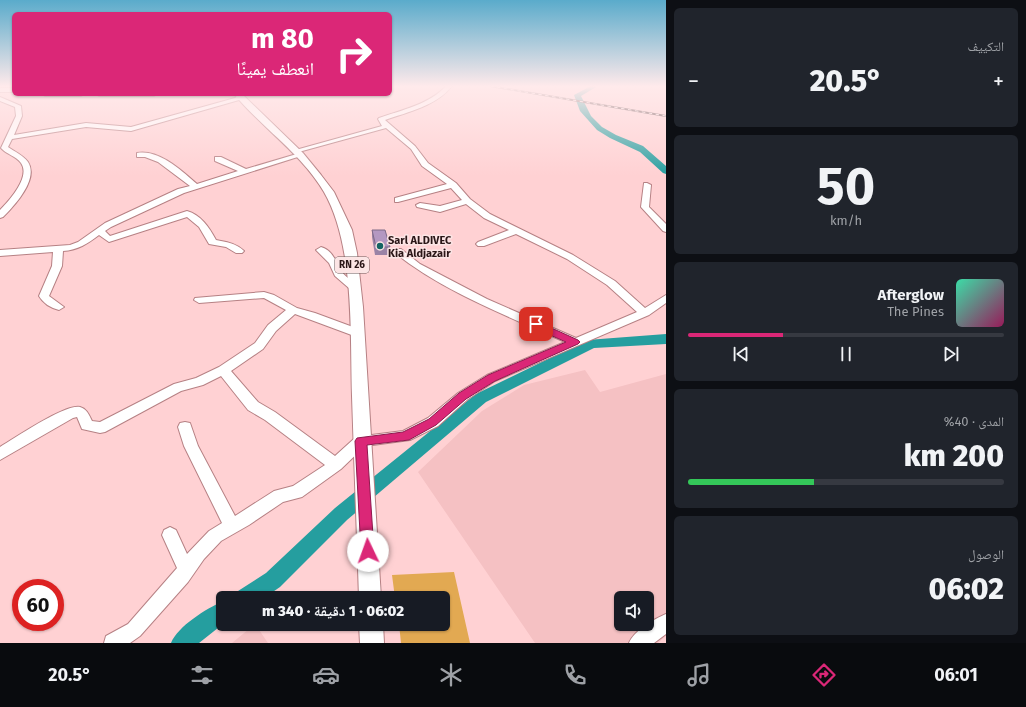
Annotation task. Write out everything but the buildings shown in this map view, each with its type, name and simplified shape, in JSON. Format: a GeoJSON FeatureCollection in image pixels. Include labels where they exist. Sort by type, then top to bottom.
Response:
{"type":"FeatureCollection","features":[{"type":"Feature","properties":{"kind":"main road","name":"RN 26"},"geometry":{"type":"LineString","coordinates":[[260,116],[298,153],[329,192],[346,230],[350,248],[354,287],[370,591]]}},
{"type":"Feature","properties":{"kind":"main road"},"geometry":{"type":"LineString","coordinates":[[371,631],[372,643]]}},
{"type":"Feature","properties":{"kind":"street"},"geometry":{"type":"LineString","coordinates":[[0,215],[22,188],[27,173],[26,165],[4,148],[19,116]]}},
{"type":"Feature","properties":{"kind":"street"},"geometry":{"type":"LineString","coordinates":[[10,137],[55,132],[69,127],[86,125],[131,129],[177,116]]}},
{"type":"Feature","properties":{"kind":"street"},"geometry":{"type":"LineString","coordinates":[[389,116],[381,119],[422,159],[425,164],[453,185],[467,201],[487,216],[570,257],[611,283],[645,313]]}},
{"type":"Feature","properties":{"kind":"street"},"geometry":{"type":"LineString","coordinates":[[0,254],[72,248],[81,244],[99,231],[156,202],[195,186],[375,130],[386,125]]}},
{"type":"Feature","properties":{"kind":"street"},"geometry":{"type":"LineString","coordinates":[[140,155],[147,154],[177,171],[195,186]]}},
{"type":"Feature","properties":{"kind":"street"},"geometry":{"type":"LineString","coordinates":[[218,159],[244,171]]}},
{"type":"Feature","properties":{"kind":"street"},"geometry":{"type":"LineString","coordinates":[[398,200],[453,185]]}},
{"type":"Feature","properties":{"kind":"street"},"geometry":{"type":"LineString","coordinates":[[647,185],[645,206],[666,229]]}},
{"type":"Feature","properties":{"kind":"street"},"geometry":{"type":"LineString","coordinates":[[420,205],[440,209],[467,201]]}},
{"type":"Feature","properties":{"kind":"street"},"geometry":{"type":"LineString","coordinates":[[0,203],[10,202]]}},
{"type":"Feature","properties":{"kind":"street"},"geometry":{"type":"LineString","coordinates":[[99,231],[110,239],[187,214],[191,215],[206,229],[212,242],[229,245],[239,251]]}},
{"type":"Feature","properties":{"kind":"street"},"geometry":{"type":"LineString","coordinates":[[480,244],[515,231]]}},
{"type":"Feature","properties":{"kind":"street"},"geometry":{"type":"LineString","coordinates":[[58,250],[57,266],[44,296],[46,299],[59,307]]}},
{"type":"Feature","properties":{"kind":"street"},"geometry":{"type":"LineString","coordinates":[[321,250],[333,262],[338,274],[354,287]]}},
{"type":"Feature","properties":{"kind":"street"},"geometry":{"type":"LineString","coordinates":[[398,250],[417,266],[483,300],[575,342]]}},
{"type":"Feature","properties":{"kind":"street"},"geometry":{"type":"LineString","coordinates":[[199,300],[264,295],[270,296],[278,303],[293,310],[357,333]]}},
{"type":"Feature","properties":{"kind":"street"},"geometry":{"type":"LineString","coordinates":[[113,643],[134,630],[178,582],[198,553],[215,536],[231,525],[243,520],[279,496],[297,492],[336,465],[361,441],[405,436],[432,422],[462,396],[492,378],[645,313],[666,298]]}},
{"type":"Feature","properties":{"kind":"street"},"geometry":{"type":"LineString","coordinates":[[0,454],[70,413],[79,412],[82,414],[87,425],[100,428],[178,387],[199,382],[223,370],[259,346],[272,328],[293,310]]}},
{"type":"Feature","properties":{"kind":"street"},"geometry":{"type":"LineString","coordinates":[[223,370],[253,406],[270,416],[336,465]]}},
{"type":"Feature","properties":{"kind":"street"},"geometry":{"type":"LineString","coordinates":[[185,427],[191,446],[231,525]]}},
{"type":"Feature","properties":{"kind":"street"},"geometry":{"type":"LineString","coordinates":[[170,535],[186,569]]}},
{"type":"Feature","properties":{"kind":"street"},"geometry":{"type":"LineString","coordinates":[[638,643],[666,623]]}},
{"type":"Feature","properties":{"kind":"shaded area"},"geometry":{"type":"Polygon","coordinates":[[[585,370],[600,392],[666,374],[666,636],[658,643],[535,643],[418,472],[482,411],[524,385],[585,370]]]}},
{"type":"Feature","properties":{"kind":"shaded area"},"geometry":{"type":"Polygon","coordinates":[[[454,572],[470,643],[401,643],[400,631],[450,631],[450,591],[394,591],[392,575],[454,572]]]}},
{"type":"Feature","properties":{"kind":"shaded area"},"geometry":{"type":"Polygon","coordinates":[[[247,631],[260,631],[268,643],[232,643],[247,631]]]}},
{"type":"Feature","properties":{"kind":"waterway"},"geometry":{"type":"LineString","coordinates":[[587,116],[593,123],[606,133],[643,150],[666,171]]}},
{"type":"Feature","properties":{"kind":"waterway"},"geometry":{"type":"LineString","coordinates":[[256,591],[273,580],[341,514],[481,398],[592,343],[666,339]]}},
{"type":"Feature","properties":{"kind":"waterway"},"geometry":{"type":"LineString","coordinates":[[182,643],[204,624],[216,616]]}},
{"type":"Feature","properties":{"kind":"place","name":"Sarl ALDIVEC Kia Aldjazair"},"geometry":{"type":"Point","coordinates":[380,246]}},
{"type":"Feature","properties":{"kind":"route"},"geometry":{"type":"LineString","coordinates":[[368,551],[361,441],[405,436],[432,422],[462,396],[492,378],[575,342],[536,324]]}}]}
